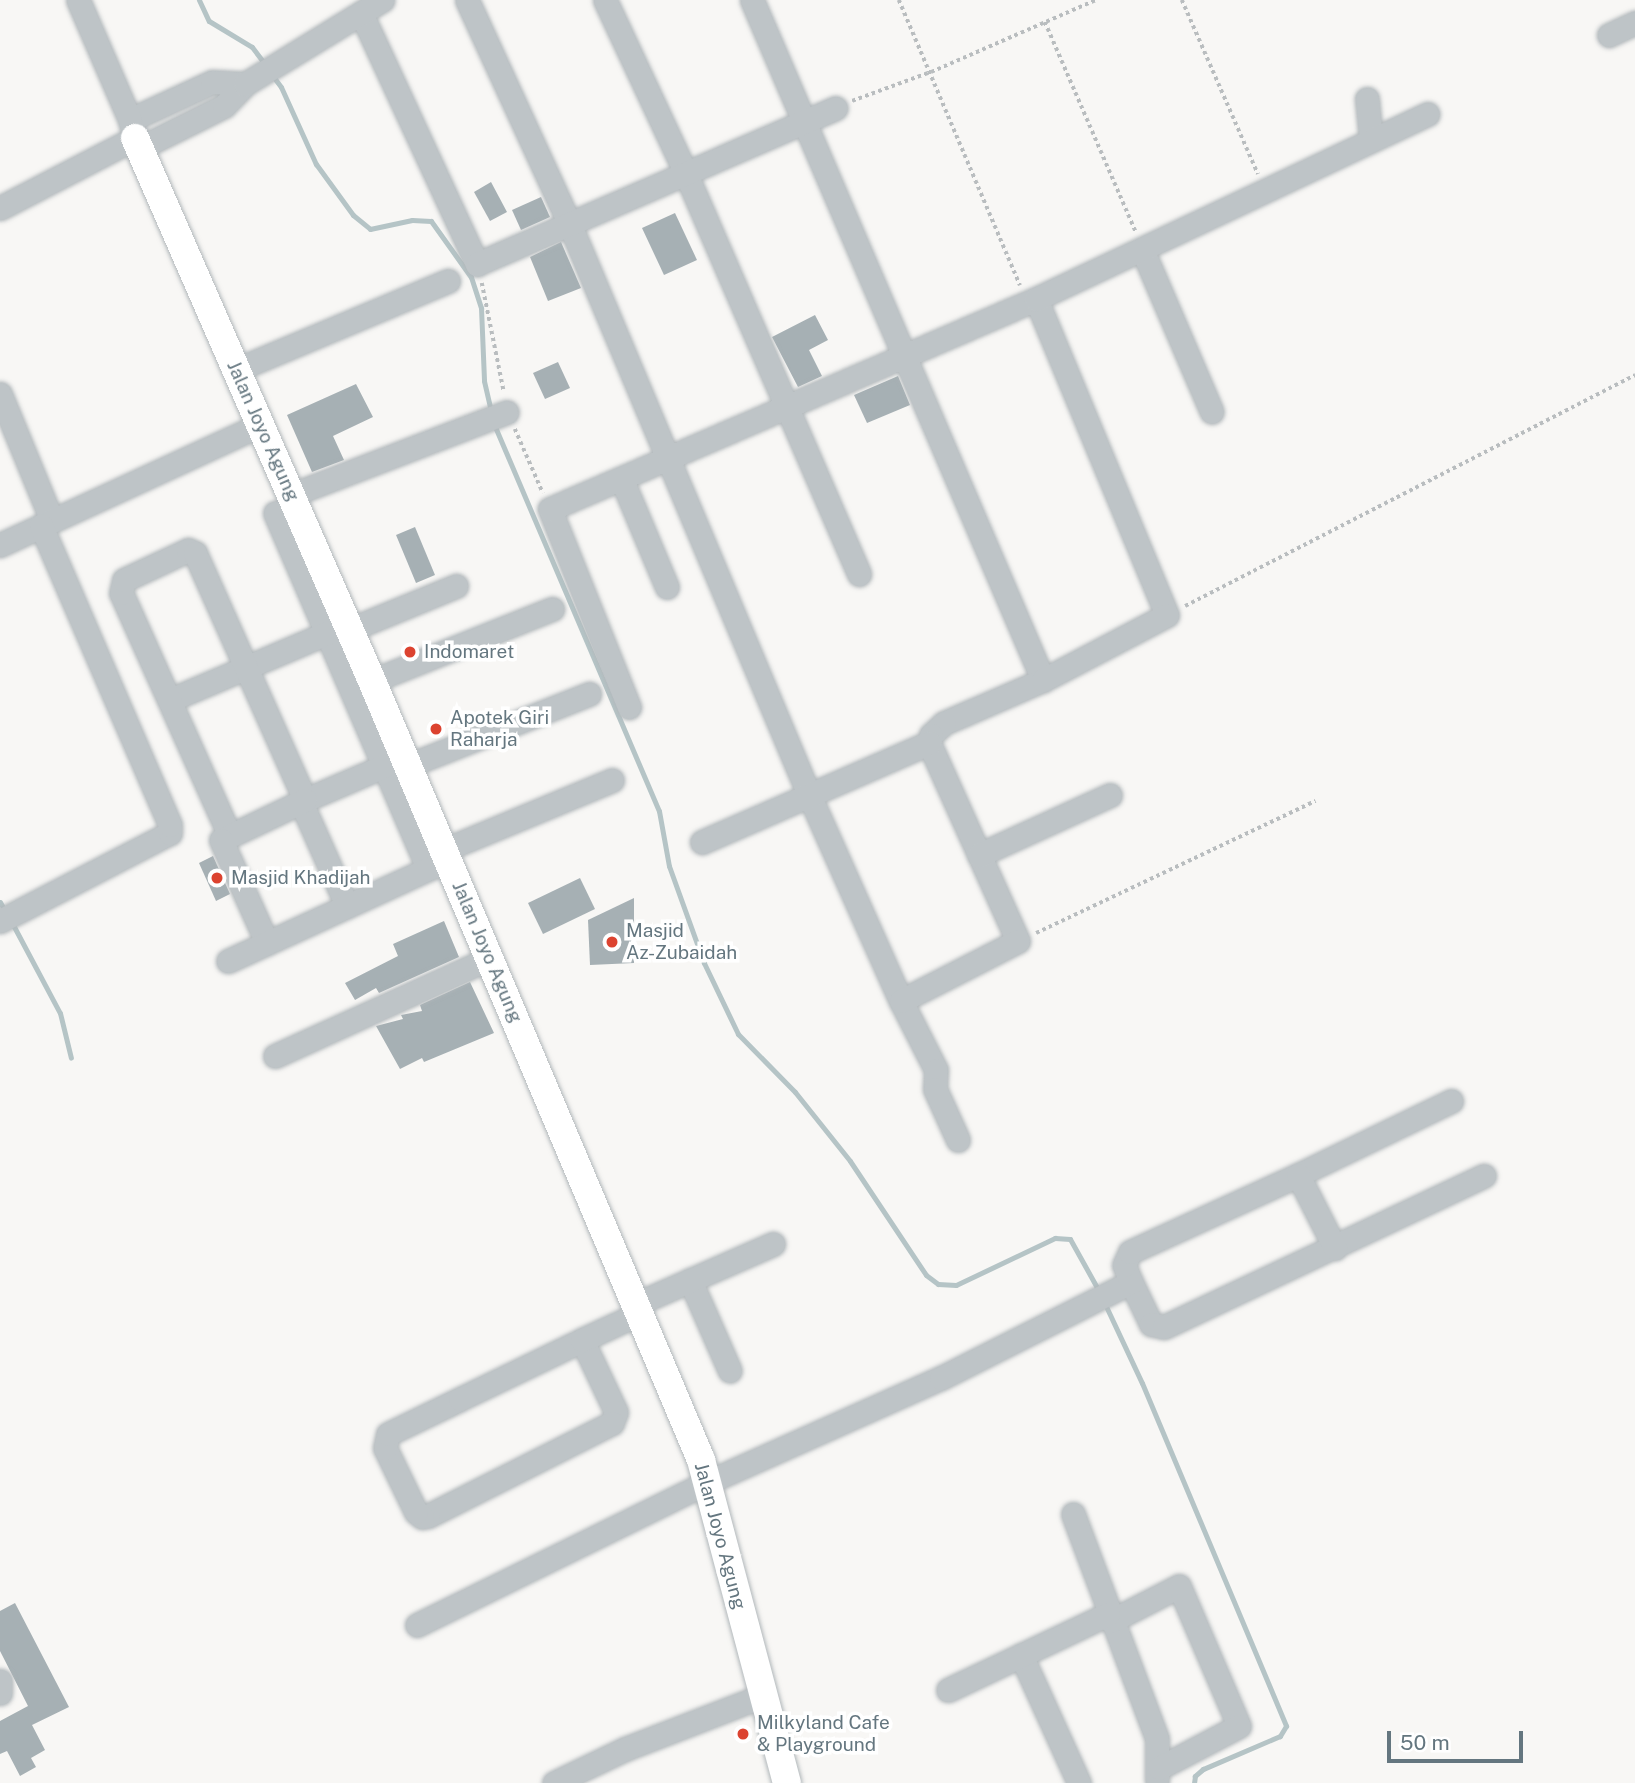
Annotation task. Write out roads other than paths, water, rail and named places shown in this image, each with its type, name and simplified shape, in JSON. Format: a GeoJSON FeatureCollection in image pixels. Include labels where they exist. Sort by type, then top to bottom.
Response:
{"type":"FeatureCollection","features":[{"type":"Feature","properties":{"kind":"main road","name":"Jalan Joyo Agung"},"geometry":{"type":"LineString","coordinates":[[135,136],[260,425],[283,504],[338,631],[372,681],[396,766],[490,958],[708,1482],[787,1783]]}},
{"type":"Feature","properties":{"kind":"street"},"geometry":{"type":"LineString","coordinates":[[78,0],[135,136]]}},
{"type":"Feature","properties":{"kind":"street"},"geometry":{"type":"LineString","coordinates":[[0,208],[135,136],[224,106],[261,75],[382,0]]}},
{"type":"Feature","properties":{"kind":"street"},"geometry":{"type":"LineString","coordinates":[[467,0],[570,225],[810,797],[901,1001],[936,1070],[935,1089],[958,1140]]}},
{"type":"Feature","properties":{"kind":"street"},"geometry":{"type":"LineString","coordinates":[[605,0],[686,174],[859,574]]}},
{"type":"Feature","properties":{"kind":"street"},"geometry":{"type":"LineString","coordinates":[[752,0],[1043,680]]}},
{"type":"Feature","properties":{"kind":"street"},"geometry":{"type":"LineString","coordinates":[[361,13],[477,264],[835,108]]}},
{"type":"Feature","properties":{"kind":"street"},"geometry":{"type":"LineString","coordinates":[[1609,35],[1635,23]]}},
{"type":"Feature","properties":{"kind":"street"},"geometry":{"type":"LineString","coordinates":[[1367,99],[1371,140]]}},
{"type":"Feature","properties":{"kind":"street"},"geometry":{"type":"LineString","coordinates":[[629,707],[550,509],[1031,300],[1427,114]]}},
{"type":"Feature","properties":{"kind":"street"},"geometry":{"type":"LineString","coordinates":[[1142,249],[1212,412]]}},
{"type":"Feature","properties":{"kind":"street"},"geometry":{"type":"LineString","coordinates":[[236,370],[448,281]]}},
{"type":"Feature","properties":{"kind":"street"},"geometry":{"type":"LineString","coordinates":[[901,1001],[1018,941],[929,743],[931,734],[944,723],[1043,680],[1167,615],[1031,300]]}},
{"type":"Feature","properties":{"kind":"street"},"geometry":{"type":"LineString","coordinates":[[0,394],[47,524],[170,825],[170,833],[5,917]]}},
{"type":"Feature","properties":{"kind":"street"},"geometry":{"type":"LineString","coordinates":[[283,504],[497,415]]}},
{"type":"Feature","properties":{"kind":"street"},"geometry":{"type":"LineString","coordinates":[[0,545],[260,425]]}},
{"type":"Feature","properties":{"kind":"street"},"geometry":{"type":"LineString","coordinates":[[621,480],[667,587]]}},
{"type":"Feature","properties":{"kind":"street"},"geometry":{"type":"LineString","coordinates":[[229,834],[121,586],[124,580],[188,550],[195,553],[347,906]]}},
{"type":"Feature","properties":{"kind":"street"},"geometry":{"type":"LineString","coordinates":[[170,700],[245,667],[456,586]]}},
{"type":"Feature","properties":{"kind":"street"},"geometry":{"type":"LineString","coordinates":[[372,681],[552,609]]}},
{"type":"Feature","properties":{"kind":"street"},"geometry":{"type":"LineString","coordinates":[[338,631],[396,766]]}},
{"type":"Feature","properties":{"kind":"street"},"geometry":{"type":"LineString","coordinates":[[267,943],[221,839],[303,801],[589,694]]}},
{"type":"Feature","properties":{"kind":"street"},"geometry":{"type":"LineString","coordinates":[[702,842],[929,743]]}},
{"type":"Feature","properties":{"kind":"street"},"geometry":{"type":"LineString","coordinates":[[228,961],[612,780]]}},
{"type":"Feature","properties":{"kind":"street"},"geometry":{"type":"LineString","coordinates":[[979,855],[1110,795]]}},
{"type":"Feature","properties":{"kind":"street"},"geometry":{"type":"LineString","coordinates":[[275,1056],[490,958]]}},
{"type":"Feature","properties":{"kind":"street"},"geometry":{"type":"LineString","coordinates":[[417,1625],[708,1482],[941,1378],[1111,1292],[1130,1252],[1451,1101]]}},
{"type":"Feature","properties":{"kind":"street"},"geometry":{"type":"LineString","coordinates":[[1298,1175],[1335,1248]]}},
{"type":"Feature","properties":{"kind":"street"},"geometry":{"type":"LineString","coordinates":[[1111,1292],[1151,1324],[1164,1327],[1483,1176]]}},
{"type":"Feature","properties":{"kind":"street"},"geometry":{"type":"LineString","coordinates":[[582,1340],[615,1412],[612,1423],[428,1516],[416,1511],[385,1448],[388,1434],[582,1340],[690,1280],[773,1244]]}},
{"type":"Feature","properties":{"kind":"street"},"geometry":{"type":"LineString","coordinates":[[690,1280],[730,1371]]}},
{"type":"Feature","properties":{"kind":"street"},"geometry":{"type":"LineString","coordinates":[[947,1690],[1021,1655],[1110,1618],[1179,1586],[1239,1726],[1158,1775],[1157,1739],[1110,1618],[1073,1514]]}},
{"type":"Feature","properties":{"kind":"street"},"geometry":{"type":"LineString","coordinates":[[1021,1655],[1079,1783]]}},
{"type":"Feature","properties":{"kind":"street"},"geometry":{"type":"LineString","coordinates":[[0,1681],[0,1693]]}},
{"type":"Feature","properties":{"kind":"street"},"geometry":{"type":"LineString","coordinates":[[554,1783],[625,1749],[762,1696]]}},
{"type":"Feature","properties":{"kind":"waterway"},"geometry":{"type":"LineString","coordinates":[[199,0],[209,21],[252,47],[265,64]]}},
{"type":"Feature","properties":{"kind":"waterway"},"geometry":{"type":"LineString","coordinates":[[272,75],[281,87],[316,164],[353,215],[370,229],[412,220],[431,221],[471,277],[481,308],[484,381],[491,412]]}},
{"type":"Feature","properties":{"kind":"waterway"},"geometry":{"type":"LineString","coordinates":[[493,422],[659,811],[669,866],[704,963],[738,1034],[795,1092],[850,1161],[926,1275],[938,1284],[956,1285],[1055,1238],[1070,1239],[1100,1293]]}},
{"type":"Feature","properties":{"kind":"waterway"},"geometry":{"type":"LineString","coordinates":[[0,902],[6,913]]}},
{"type":"Feature","properties":{"kind":"waterway"},"geometry":{"type":"LineString","coordinates":[[11,921],[60,1013],[71,1058]]}},
{"type":"Feature","properties":{"kind":"waterway"},"geometry":{"type":"LineString","coordinates":[[1104,1302],[1142,1383],[1286,1726],[1280,1736],[1203,1769],[1195,1776],[1194,1783]]}},
{"type":"Feature","properties":{"kind":"place","name":"Indomaret"},"geometry":{"type":"Point","coordinates":[410,652]}},
{"type":"Feature","properties":{"kind":"place","name":"Apotek Giri Raharja"},"geometry":{"type":"Point","coordinates":[436,729]}},
{"type":"Feature","properties":{"kind":"place","name":"Masjid Khadijah"},"geometry":{"type":"Point","coordinates":[217,878]}},
{"type":"Feature","properties":{"kind":"place","name":"Masjid Az-Zubaidah"},"geometry":{"type":"Point","coordinates":[612,942]}},
{"type":"Feature","properties":{"kind":"place","name":"Milkyland Cafe & Playground"},"geometry":{"type":"Point","coordinates":[743,1734]}}]}
